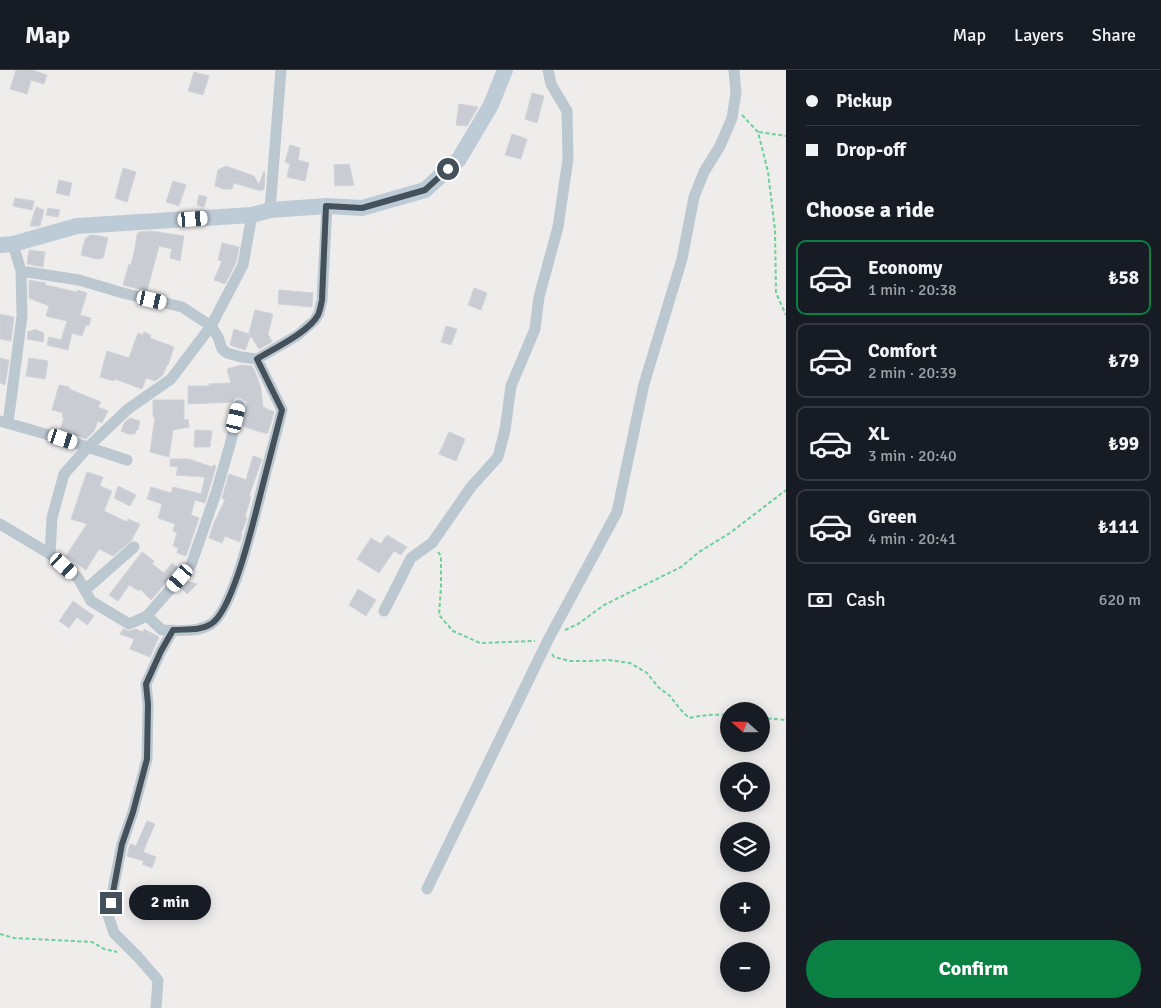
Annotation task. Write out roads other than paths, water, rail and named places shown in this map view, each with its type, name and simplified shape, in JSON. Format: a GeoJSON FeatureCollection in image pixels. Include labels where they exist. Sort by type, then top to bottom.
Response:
{"type":"FeatureCollection","features":[{"type":"Feature","properties":{"kind":"street"},"geometry":{"type":"LineString","coordinates":[[270,210],[281,70]]}},
{"type":"Feature","properties":{"kind":"street"},"geometry":{"type":"LineString","coordinates":[[127,460],[4,422],[22,316],[21,271],[4,243],[77,226],[252,215],[270,210],[326,206],[362,208],[425,190],[459,159],[491,105],[504,70]]}},
{"type":"Feature","properties":{"kind":"street"},"geometry":{"type":"LineString","coordinates":[[384,611],[411,558],[432,543],[471,487],[498,458],[505,430],[511,386],[535,329],[539,297],[558,227],[568,159],[567,111],[551,84],[548,70]]}},
{"type":"Feature","properties":{"kind":"street"},"geometry":{"type":"LineString","coordinates":[[427,889],[548,640],[617,512],[644,384],[682,259],[694,197],[704,172],[720,146],[732,118],[736,93],[734,70]]}},
{"type":"Feature","properties":{"kind":"street"},"geometry":{"type":"LineString","coordinates":[[21,271],[79,280],[182,307],[212,326],[222,349],[227,354],[257,359],[298,335],[319,314],[322,300],[326,206]]}},
{"type":"Feature","properties":{"kind":"street"},"geometry":{"type":"LineString","coordinates":[[50,554],[52,518],[64,474],[88,447],[128,409],[170,379],[212,326],[243,265],[252,215]]}},
{"type":"Feature","properties":{"kind":"street"},"geometry":{"type":"LineString","coordinates":[[148,616],[162,630],[197,629],[212,624],[219,616],[232,592],[282,410],[257,359]]}},
{"type":"Feature","properties":{"kind":"street"},"geometry":{"type":"LineString","coordinates":[[0,524],[50,554],[78,578],[91,601],[129,624],[148,616],[191,565],[230,445],[239,405]]}},
{"type":"Feature","properties":{"kind":"street"},"geometry":{"type":"LineString","coordinates":[[85,590],[134,547]]}},
{"type":"Feature","properties":{"kind":"street"},"geometry":{"type":"LineString","coordinates":[[156,1008],[158,980],[114,933],[108,914],[122,844],[133,812],[147,759],[148,704],[146,684],[173,630]]}}]}
